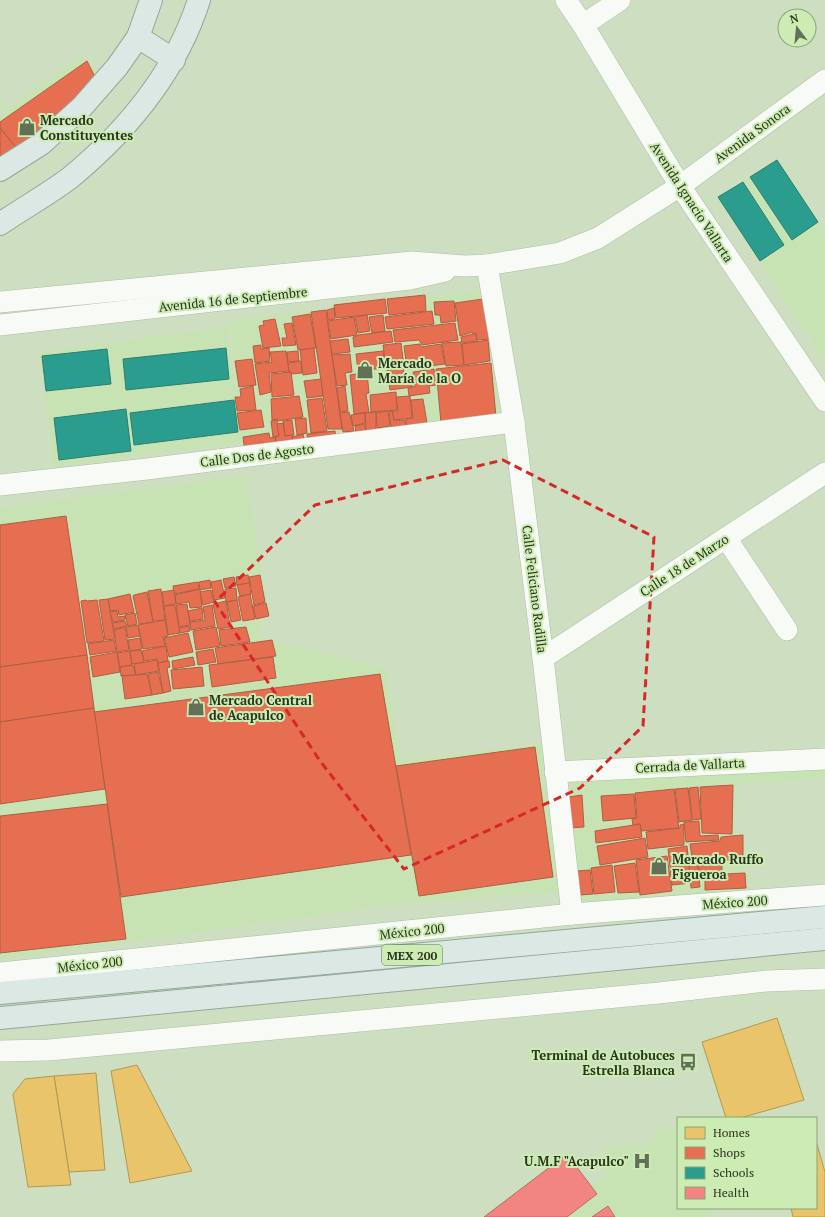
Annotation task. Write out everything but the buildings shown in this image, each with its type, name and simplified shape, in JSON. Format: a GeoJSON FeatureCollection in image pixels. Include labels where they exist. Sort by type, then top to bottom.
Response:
{"type":"FeatureCollection","features":[{"type":"Feature","properties":{"kind":"main road"},"geometry":{"type":"LineString","coordinates":[[0,170],[41,144],[82,107],[117,67],[138,37],[151,0]]}},
{"type":"Feature","properties":{"kind":"main road"},"geometry":{"type":"LineString","coordinates":[[0,224],[70,177],[117,136],[149,97],[174,60],[192,23],[199,0]]}},
{"type":"Feature","properties":{"kind":"main road"},"geometry":{"type":"LineString","coordinates":[[138,37],[174,60]]}},
{"type":"Feature","properties":{"kind":"main road","name":"México 200"},"geometry":{"type":"LineString","coordinates":[[0,993],[825,917]]}},
{"type":"Feature","properties":{"kind":"main road","name":"MEX 200"},"geometry":{"type":"LineString","coordinates":[[1,1018],[825,939]]}},
{"type":"Feature","properties":{"kind":"street","name":"Avenida Ignacio Vallarta"},"geometry":{"type":"LineString","coordinates":[[566,0],[583,25],[680,186],[825,401]]}},
{"type":"Feature","properties":{"kind":"street"},"geometry":{"type":"LineString","coordinates":[[583,25],[620,0]]}},
{"type":"Feature","properties":{"kind":"street","name":"Avenida Sonora"},"geometry":{"type":"LineString","coordinates":[[680,186],[825,80]]}},
{"type":"Feature","properties":{"kind":"street","name":"Avenida 16 de Septiembre"},"geometry":{"type":"LineString","coordinates":[[0,325],[412,262],[465,266],[488,265],[560,253],[598,238],[680,186]]}},
{"type":"Feature","properties":{"kind":"street","name":"Calle Feliciano Radilla"},"geometry":{"type":"LineString","coordinates":[[488,265],[514,422],[544,658],[555,772],[572,914]]}},
{"type":"Feature","properties":{"kind":"street","name":"Avenida 16 de Septiembre"},"geometry":{"type":"LineString","coordinates":[[0,302],[245,288]]}},
{"type":"Feature","properties":{"kind":"street","name":"Calle Dos de Agosto"},"geometry":{"type":"LineString","coordinates":[[0,485],[147,469],[514,422]]}},
{"type":"Feature","properties":{"kind":"street","name":"Calle 18 de Marzo"},"geometry":{"type":"LineString","coordinates":[[544,658],[825,473]]}},
{"type":"Feature","properties":{"kind":"street"},"geometry":{"type":"LineString","coordinates":[[726,538],[787,630]]}},
{"type":"Feature","properties":{"kind":"street","name":"Cerrada de Vallarta"},"geometry":{"type":"LineString","coordinates":[[555,772],[825,759]]}},
{"type":"Feature","properties":{"kind":"street","name":"México 200"},"geometry":{"type":"LineString","coordinates":[[0,973],[572,914],[825,895]]}},
{"type":"Feature","properties":{"kind":"street"},"geometry":{"type":"LineString","coordinates":[[0,1051],[49,1050],[659,993],[766,981],[825,979]]}},
{"type":"Feature","properties":{"kind":"highlighted area"},"geometry":{"type":"Polygon","coordinates":[[[503,460],[654,537],[643,726],[580,788],[404,869],[320,761],[215,602],[315,505],[503,460]]]}},
{"type":"Feature","properties":{"kind":"shaded area","name":"Mercado Constituyentes"},"geometry":{"type":"Polygon","coordinates":[[[82,55],[103,78],[0,167],[0,89],[5,110],[82,55]]]}},
{"type":"Feature","properties":{"kind":"shaded area"},"geometry":{"type":"Polygon","coordinates":[[[777,160],[825,234],[825,361],[718,197],[777,160]]]}},
{"type":"Feature","properties":{"kind":"shaded area","name":"Mercado María de la O"},"geometry":{"type":"Polygon","coordinates":[[[482,290],[501,420],[244,453],[243,443],[54,467],[39,352],[228,327],[241,428],[230,321],[482,290]]]}},
{"type":"Feature","properties":{"kind":"shaded area","name":"Mercado Central de Acapulco"},"geometry":{"type":"Polygon","coordinates":[[[246,476],[270,616],[259,619],[263,640],[272,640],[386,669],[401,760],[544,744],[559,892],[397,904],[0,960],[0,508],[246,476]]]}},
{"type":"Feature","properties":{"kind":"shaded area"},"geometry":{"type":"Polygon","coordinates":[[[825,748],[825,778],[571,794],[571,766],[825,748]]]}},
{"type":"Feature","properties":{"kind":"shaded area","name":"Mercado Ruffo Figueroa"},"geometry":{"type":"Polygon","coordinates":[[[739,784],[735,834],[744,834],[750,898],[576,909],[563,796],[739,784]]]}},
{"type":"Feature","properties":{"kind":"shaded area","name":"U.M.F \"Acapulco\""},"geometry":{"type":"Polygon","coordinates":[[[677,1128],[677,1209],[709,1209],[711,1217],[482,1217],[571,1149],[591,1186],[607,1174],[603,1146],[654,1144],[654,1129],[677,1128]]]}},
{"type":"Feature","properties":{"kind":"place","name":"Mercado Constituyentes"},"geometry":{"type":"Point","coordinates":[27,127]}},
{"type":"Feature","properties":{"kind":"place","name":"Mercado María de la O"},"geometry":{"type":"Point","coordinates":[365,370]}},
{"type":"Feature","properties":{"kind":"place","name":"Mercado Central de Acapulco"},"geometry":{"type":"Point","coordinates":[196,707]}},
{"type":"Feature","properties":{"kind":"place","name":"Mercado Ruffo Figueroa"},"geometry":{"type":"Point","coordinates":[659,866]}},
{"type":"Feature","properties":{"kind":"place","name":"Terminal de Autobuces Estrella Blanca"},"geometry":{"type":"Point","coordinates":[688,1062]}},
{"type":"Feature","properties":{"kind":"place","name":"U.M.F \"Acapulco\""},"geometry":{"type":"Point","coordinates":[642,1161]}}]}
